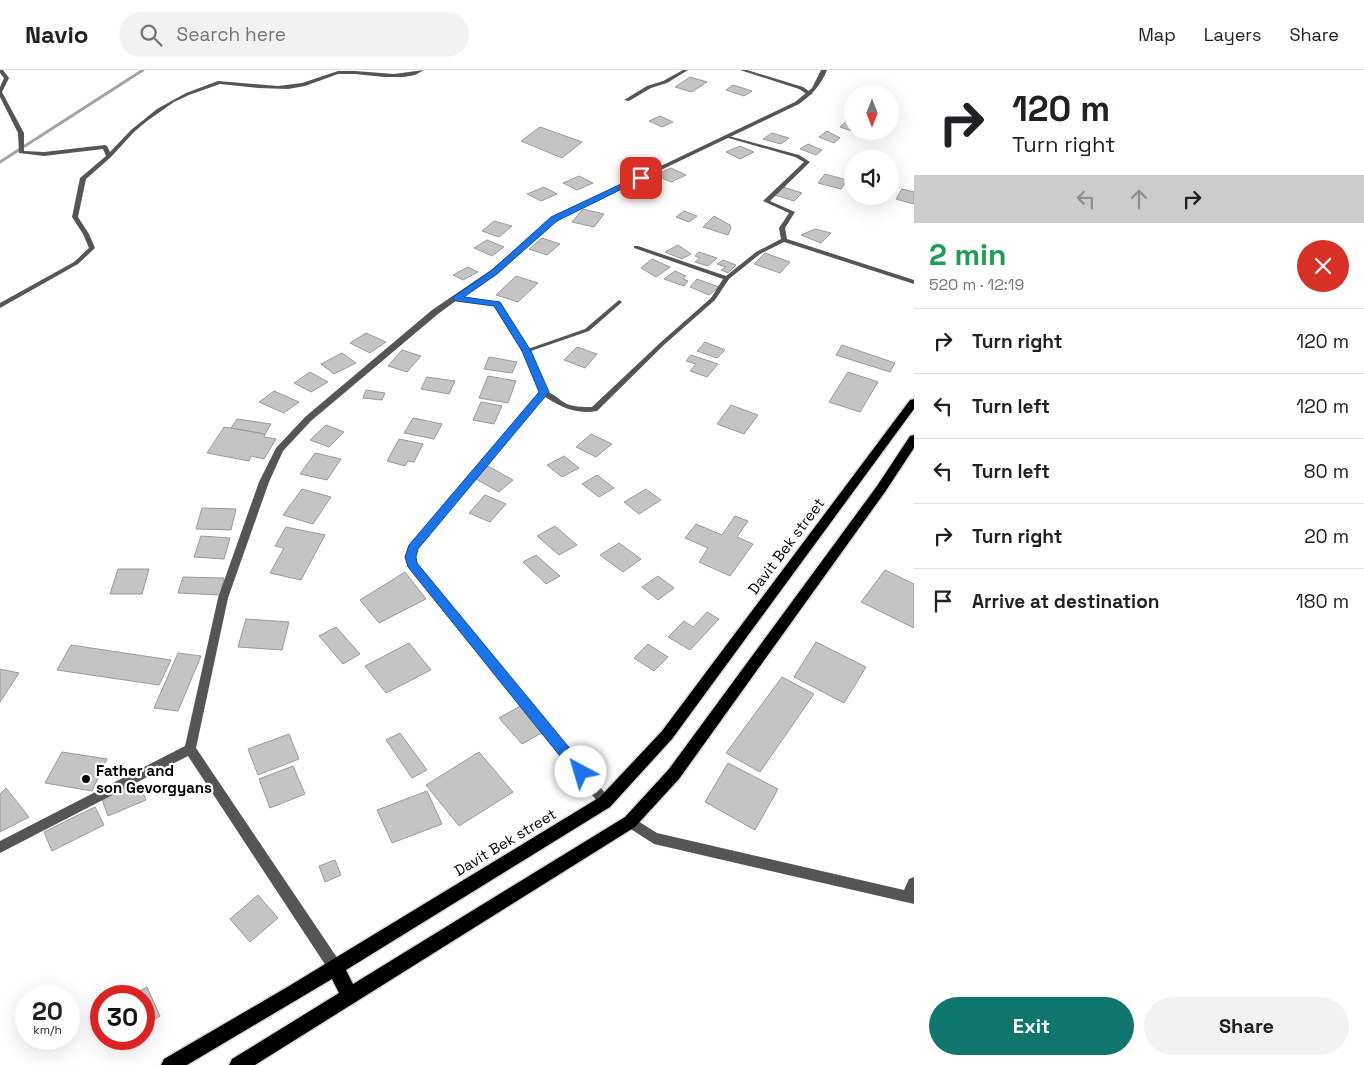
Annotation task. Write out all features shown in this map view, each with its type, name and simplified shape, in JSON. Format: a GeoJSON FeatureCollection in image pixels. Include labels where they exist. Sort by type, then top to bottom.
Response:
{"type":"FeatureCollection","features":[{"type":"Feature","properties":{"kind":"main road","name":"Davit Bek street"},"geometry":{"type":"LineString","coordinates":[[170,1065],[335,967],[605,802],[667,735],[914,402]]}},
{"type":"Feature","properties":{"kind":"main road"},"geometry":{"type":"LineString","coordinates":[[238,1065],[630,822],[674,774],[881,489],[914,439]]}},
{"type":"Feature","properties":{"kind":"main road"},"geometry":{"type":"LineString","coordinates":[[335,967],[350,996]]}},
{"type":"Feature","properties":{"kind":"street"},"geometry":{"type":"LineString","coordinates":[[335,967],[190,749],[223,598],[264,482],[279,450],[308,419],[435,312],[494,272],[554,219],[797,103],[810,94],[820,83],[824,70]]}},
{"type":"Feature","properties":{"kind":"street"},"geometry":{"type":"LineString","coordinates":[[456,298],[497,304],[526,351],[544,392],[413,548],[410,557],[412,564],[605,802]]}},
{"type":"Feature","properties":{"kind":"street"},"geometry":{"type":"LineString","coordinates":[[0,847],[190,749]]}},
{"type":"Feature","properties":{"kind":"street"},"geometry":{"type":"LineString","coordinates":[[630,822],[654,838],[910,898],[914,883]]}},
{"type":"Feature","properties":{"kind":"lane"},"geometry":{"type":"LineString","coordinates":[[0,70],[7,78],[0,92],[21,133],[21,152],[44,154],[105,147],[109,156]]}},
{"type":"Feature","properties":{"kind":"lane"},"geometry":{"type":"LineString","coordinates":[[0,306],[76,263],[92,248],[75,217],[83,178],[109,156],[131,131],[156,110],[220,82],[283,88],[299,86],[328,74],[347,72],[390,75],[409,74],[422,70]]}},
{"type":"Feature","properties":{"kind":"lane"},"geometry":{"type":"LineString","coordinates":[[626,100],[649,86],[666,82],[686,70]]}},
{"type":"Feature","properties":{"kind":"lane"},"geometry":{"type":"LineString","coordinates":[[742,70],[801,88],[810,94]]}},
{"type":"Feature","properties":{"kind":"lane"},"geometry":{"type":"LineString","coordinates":[[728,136],[797,156],[807,162],[766,201],[792,212],[782,228],[784,240]]}},
{"type":"Feature","properties":{"kind":"lane"},"geometry":{"type":"LineString","coordinates":[[544,392],[562,406],[581,410],[594,409],[663,343],[713,299],[727,278],[758,253],[784,240],[914,282]]}},
{"type":"Feature","properties":{"kind":"lane"},"geometry":{"type":"LineString","coordinates":[[636,246],[727,278]]}},
{"type":"Feature","properties":{"kind":"lane"},"geometry":{"type":"LineString","coordinates":[[526,351],[587,330],[619,302]]}},
{"type":"Feature","properties":{"kind":"building"},"geometry":{"type":"Polygon","coordinates":[[[690,77],[707,82],[692,92],[675,87],[690,77]]]}},
{"type":"Feature","properties":{"kind":"building"},"geometry":{"type":"Polygon","coordinates":[[[733,85],[752,91],[744,96],[726,90],[733,85]]]}},
{"type":"Feature","properties":{"kind":"building"},"geometry":{"type":"Polygon","coordinates":[[[660,116],[673,122],[662,127],[649,121],[660,116]]]}},
{"type":"Feature","properties":{"kind":"building"},"geometry":{"type":"Polygon","coordinates":[[[540,127],[582,142],[562,158],[521,141],[540,127]]]}},
{"type":"Feature","properties":{"kind":"building"},"geometry":{"type":"Polygon","coordinates":[[[827,131],[840,138],[834,143],[819,137],[827,131]]]}},
{"type":"Feature","properties":{"kind":"building"},"geometry":{"type":"Polygon","coordinates":[[[772,133],[789,138],[781,144],[763,139],[772,133]]]}},
{"type":"Feature","properties":{"kind":"building"},"geometry":{"type":"Polygon","coordinates":[[[808,144],[822,150],[816,155],[800,149],[808,144]]]}},
{"type":"Feature","properties":{"kind":"building"},"geometry":{"type":"Polygon","coordinates":[[[740,146],[754,152],[740,159],[726,152],[740,146]]]}},
{"type":"Feature","properties":{"kind":"building"},"geometry":{"type":"Polygon","coordinates":[[[671,168],[686,175],[671,182],[656,175],[671,168]]]}},
{"type":"Feature","properties":{"kind":"building"},"geometry":{"type":"Polygon","coordinates":[[[825,174],[844,179],[844,184],[841,189],[818,183],[825,174]]]}},
{"type":"Feature","properties":{"kind":"building"},"geometry":{"type":"Polygon","coordinates":[[[579,176],[593,183],[577,190],[563,183],[579,176]]]}},
{"type":"Feature","properties":{"kind":"building"},"geometry":{"type":"Polygon","coordinates":[[[544,187],[557,194],[541,201],[527,194],[544,187]]]}},
{"type":"Feature","properties":{"kind":"building"},"geometry":{"type":"Polygon","coordinates":[[[783,187],[802,193],[794,201],[775,195],[783,187]]]}},
{"type":"Feature","properties":{"kind":"building"},"geometry":{"type":"Polygon","coordinates":[[[902,189],[914,192],[914,204],[899,200],[899,194],[902,189]]]}},
{"type":"Feature","properties":{"kind":"building"},"geometry":{"type":"Polygon","coordinates":[[[583,209],[604,214],[594,227],[572,222],[583,209]]]}},
{"type":"Feature","properties":{"kind":"building"},"geometry":{"type":"Polygon","coordinates":[[[684,211],[697,216],[689,222],[676,217],[684,211]]]}},
{"type":"Feature","properties":{"kind":"building"},"geometry":{"type":"Polygon","coordinates":[[[714,216],[730,225],[731,228],[728,235],[703,227],[714,216]]]}},
{"type":"Feature","properties":{"kind":"building"},"geometry":{"type":"Polygon","coordinates":[[[494,221],[512,226],[499,237],[482,231],[494,221]]]}},
{"type":"Feature","properties":{"kind":"building"},"geometry":{"type":"Polygon","coordinates":[[[815,229],[831,233],[821,243],[801,235],[815,229]]]}},
{"type":"Feature","properties":{"kind":"building"},"geometry":{"type":"Polygon","coordinates":[[[542,238],[560,244],[547,255],[529,249],[542,238]]]}},
{"type":"Feature","properties":{"kind":"building"},"geometry":{"type":"Polygon","coordinates":[[[487,240],[504,247],[492,256],[474,248],[487,240]]]}},
{"type":"Feature","properties":{"kind":"building"},"geometry":{"type":"Polygon","coordinates":[[[678,245],[691,254],[682,259],[665,252],[678,245]]]}},
{"type":"Feature","properties":{"kind":"building"},"geometry":{"type":"Polygon","coordinates":[[[699,252],[717,258],[708,266],[695,262],[700,258],[695,256],[699,252]]]}},
{"type":"Feature","properties":{"kind":"building"},"geometry":{"type":"Polygon","coordinates":[[[765,253],[790,262],[780,273],[754,264],[765,253]]]}},
{"type":"Feature","properties":{"kind":"building"},"geometry":{"type":"Polygon","coordinates":[[[652,259],[670,267],[656,277],[641,268],[652,259]]]}},
{"type":"Feature","properties":{"kind":"building"},"geometry":{"type":"Polygon","coordinates":[[[723,260],[736,265],[728,273],[721,270],[726,267],[717,264],[723,260]]]}},
{"type":"Feature","properties":{"kind":"building"},"geometry":{"type":"Polygon","coordinates":[[[468,267],[478,272],[463,280],[453,275],[468,267]]]}},
{"type":"Feature","properties":{"kind":"building"},"geometry":{"type":"Polygon","coordinates":[[[675,271],[686,276],[683,279],[688,281],[684,286],[664,279],[675,271]]]}},
{"type":"Feature","properties":{"kind":"building"},"geometry":{"type":"Polygon","coordinates":[[[516,276],[538,283],[518,302],[496,295],[516,276]]]}},
{"type":"Feature","properties":{"kind":"building"},"geometry":{"type":"Polygon","coordinates":[[[697,279],[719,287],[709,295],[690,287],[697,279]]]}},
{"type":"Feature","properties":{"kind":"building"},"geometry":{"type":"Polygon","coordinates":[[[366,333],[386,342],[370,353],[350,343],[366,333]]]}},
{"type":"Feature","properties":{"kind":"building"},"geometry":{"type":"Polygon","coordinates":[[[705,342],[725,350],[717,358],[697,351],[705,342]]]}},
{"type":"Feature","properties":{"kind":"building"},"geometry":{"type":"Polygon","coordinates":[[[842,345],[895,363],[890,372],[836,355],[842,345]]]}},
{"type":"Feature","properties":{"kind":"building"},"geometry":{"type":"Polygon","coordinates":[[[577,347],[597,354],[585,368],[564,360],[577,347]]]}},
{"type":"Feature","properties":{"kind":"building"},"geometry":{"type":"Polygon","coordinates":[[[402,350],[421,356],[407,372],[388,366],[402,350]]]}},
{"type":"Feature","properties":{"kind":"building"},"geometry":{"type":"Polygon","coordinates":[[[342,353],[356,363],[334,374],[321,364],[342,353]]]}},
{"type":"Feature","properties":{"kind":"building"},"geometry":{"type":"Polygon","coordinates":[[[691,355],[718,364],[707,377],[690,371],[696,364],[686,361],[691,355]]]}},
{"type":"Feature","properties":{"kind":"building"},"geometry":{"type":"Polygon","coordinates":[[[489,357],[517,362],[512,373],[484,369],[489,357]]]}},
{"type":"Feature","properties":{"kind":"building"},"geometry":{"type":"Polygon","coordinates":[[[310,372],[328,382],[311,392],[294,383],[310,372]]]}},
{"type":"Feature","properties":{"kind":"building"},"geometry":{"type":"Polygon","coordinates":[[[848,372],[878,382],[860,412],[829,402],[848,372]]]}},
{"type":"Feature","properties":{"kind":"building"},"geometry":{"type":"Polygon","coordinates":[[[488,376],[516,381],[508,403],[479,398],[488,376]]]}},
{"type":"Feature","properties":{"kind":"building"},"geometry":{"type":"Polygon","coordinates":[[[427,377],[455,381],[449,394],[421,389],[427,377]]]}},
{"type":"Feature","properties":{"kind":"building"},"geometry":{"type":"Polygon","coordinates":[[[366,390],[385,393],[382,400],[363,398],[366,390]]]}},
{"type":"Feature","properties":{"kind":"building"},"geometry":{"type":"Polygon","coordinates":[[[274,391],[299,402],[284,413],[259,402],[274,391]]]}},
{"type":"Feature","properties":{"kind":"building"},"geometry":{"type":"Polygon","coordinates":[[[481,402],[502,406],[494,424],[473,420],[481,402]]]}},
{"type":"Feature","properties":{"kind":"building"},"geometry":{"type":"Polygon","coordinates":[[[731,405],[758,415],[744,434],[717,424],[731,405]]]}},
{"type":"Feature","properties":{"kind":"building"},"geometry":{"type":"Polygon","coordinates":[[[413,418],[442,424],[434,439],[404,433],[413,418]]]}},
{"type":"Feature","properties":{"kind":"building"},"geometry":{"type":"Polygon","coordinates":[[[237,419],[271,424],[265,434],[231,428],[237,419]]]}},
{"type":"Feature","properties":{"kind":"building"},"geometry":{"type":"Polygon","coordinates":[[[326,425],[344,432],[329,447],[310,440],[326,425]]]}},
{"type":"Feature","properties":{"kind":"building"},"geometry":{"type":"Polygon","coordinates":[[[224,427],[265,434],[264,437],[276,439],[264,459],[251,456],[249,461],[207,453],[224,427]]]}},
{"type":"Feature","properties":{"kind":"building"},"geometry":{"type":"Polygon","coordinates":[[[591,434],[612,444],[596,457],[576,447],[591,434]]]}},
{"type":"Feature","properties":{"kind":"building"},"geometry":{"type":"Polygon","coordinates":[[[399,439],[423,444],[414,462],[408,461],[405,466],[387,461],[399,439]]]}},
{"type":"Feature","properties":{"kind":"building"},"geometry":{"type":"Polygon","coordinates":[[[315,453],[341,459],[327,480],[300,474],[315,453]]]}},
{"type":"Feature","properties":{"kind":"building"},"geometry":{"type":"Polygon","coordinates":[[[564,456],[579,468],[562,477],[547,465],[564,456]]]}},
{"type":"Feature","properties":{"kind":"building"},"geometry":{"type":"Polygon","coordinates":[[[488,466],[513,480],[499,492],[474,478],[488,466]]]}},
{"type":"Feature","properties":{"kind":"building"},"geometry":{"type":"Polygon","coordinates":[[[597,475],[614,488],[599,497],[582,484],[597,475]]]}},
{"type":"Feature","properties":{"kind":"building"},"geometry":{"type":"Polygon","coordinates":[[[302,489],[331,497],[313,524],[283,515],[302,489]]]}},
{"type":"Feature","properties":{"kind":"building"},"geometry":{"type":"Polygon","coordinates":[[[646,489],[661,500],[639,514],[624,502],[646,489]]]}},
{"type":"Feature","properties":{"kind":"building"},"geometry":{"type":"Polygon","coordinates":[[[485,495],[506,504],[490,522],[469,513],[485,495]]]}},
{"type":"Feature","properties":{"kind":"building"},"geometry":{"type":"Polygon","coordinates":[[[202,508],[236,509],[231,530],[196,529],[202,508]]]}},
{"type":"Feature","properties":{"kind":"building"},"geometry":{"type":"Polygon","coordinates":[[[735,516],[748,521],[737,537],[753,544],[730,576],[699,562],[708,548],[685,538],[696,524],[722,535],[735,516]]]}},
{"type":"Feature","properties":{"kind":"building"},"geometry":{"type":"Polygon","coordinates":[[[555,526],[577,545],[559,555],[537,536],[555,526]]]}},
{"type":"Feature","properties":{"kind":"building"},"geometry":{"type":"Polygon","coordinates":[[[286,527],[325,535],[301,580],[270,573],[284,548],[275,546],[286,527]]]}},
{"type":"Feature","properties":{"kind":"building"},"geometry":{"type":"Polygon","coordinates":[[[201,536],[230,538],[224,559],[194,557],[201,536]]]}},
{"type":"Feature","properties":{"kind":"building"},"geometry":{"type":"Polygon","coordinates":[[[619,543],[641,559],[623,572],[600,555],[619,543]]]}},
{"type":"Feature","properties":{"kind":"building"},"geometry":{"type":"Polygon","coordinates":[[[536,555],[560,576],[546,584],[523,562],[536,555]]]}},
{"type":"Feature","properties":{"kind":"building"},"geometry":{"type":"Polygon","coordinates":[[[118,569],[149,569],[142,594],[110,594],[118,569]]]}},
{"type":"Feature","properties":{"kind":"building"},"geometry":{"type":"Polygon","coordinates":[[[885,570],[914,584],[914,628],[861,602],[885,570]]]}},
{"type":"Feature","properties":{"kind":"building"},"geometry":{"type":"Polygon","coordinates":[[[405,572],[426,599],[379,623],[360,600],[405,572]]]}},
{"type":"Feature","properties":{"kind":"building"},"geometry":{"type":"Polygon","coordinates":[[[658,576],[674,588],[658,600],[642,587],[658,576]]]}},
{"type":"Feature","properties":{"kind":"building"},"geometry":{"type":"Polygon","coordinates":[[[183,577],[224,578],[220,595],[178,593],[183,577]]]}},
{"type":"Feature","properties":{"kind":"building"},"geometry":{"type":"Polygon","coordinates":[[[707,612],[719,619],[690,650],[668,637],[684,621],[693,627],[707,612]]]}},
{"type":"Feature","properties":{"kind":"building"},"geometry":{"type":"Polygon","coordinates":[[[246,619],[289,622],[282,650],[238,647],[246,619]]]}},
{"type":"Feature","properties":{"kind":"building"},"geometry":{"type":"Polygon","coordinates":[[[336,627],[360,654],[343,664],[319,636],[336,627]]]}},
{"type":"Feature","properties":{"kind":"building"},"geometry":{"type":"Polygon","coordinates":[[[816,642],[866,667],[844,703],[794,677],[816,642]]]}},
{"type":"Feature","properties":{"kind":"building"},"geometry":{"type":"Polygon","coordinates":[[[409,643],[431,670],[386,693],[365,666],[409,643]]]}},
{"type":"Feature","properties":{"kind":"building"},"geometry":{"type":"Polygon","coordinates":[[[648,644],[668,657],[654,671],[634,658],[648,644]]]}},
{"type":"Feature","properties":{"kind":"building"},"geometry":{"type":"Polygon","coordinates":[[[71,645],[171,660],[159,685],[57,670],[71,645]]]}},
{"type":"Feature","properties":{"kind":"building"},"geometry":{"type":"Polygon","coordinates":[[[178,653],[201,656],[178,711],[154,708],[178,653]]]}},
{"type":"Feature","properties":{"kind":"building"},"geometry":{"type":"Polygon","coordinates":[[[0,669],[19,673],[0,702],[0,669]]]}},
{"type":"Feature","properties":{"kind":"building"},"geometry":{"type":"Polygon","coordinates":[[[782,677],[814,694],[760,772],[726,753],[782,677]]]}},
{"type":"Feature","properties":{"kind":"building"},"geometry":{"type":"Polygon","coordinates":[[[522,705],[545,731],[522,744],[499,718],[522,705]]]}},
{"type":"Feature","properties":{"kind":"building"},"geometry":{"type":"Polygon","coordinates":[[[400,733],[427,770],[412,778],[386,740],[400,733]]]}},
{"type":"Feature","properties":{"kind":"building"},"geometry":{"type":"Polygon","coordinates":[[[289,734],[299,759],[258,775],[248,749],[289,734]]]}},
{"type":"Feature","properties":{"kind":"building"},"geometry":{"type":"Polygon","coordinates":[[[62,752],[107,759],[92,791],[45,783],[62,752]]]}},
{"type":"Feature","properties":{"kind":"building"},"geometry":{"type":"Polygon","coordinates":[[[479,752],[513,792],[459,826],[426,785],[479,752]]]}},
{"type":"Feature","properties":{"kind":"building"},"geometry":{"type":"Polygon","coordinates":[[[728,763],[778,789],[755,830],[705,802],[728,763]]]}},
{"type":"Feature","properties":{"kind":"building"},"geometry":{"type":"Polygon","coordinates":[[[293,766],[305,794],[270,808],[259,779],[293,766]]]}},
{"type":"Feature","properties":{"kind":"building"},"geometry":{"type":"Polygon","coordinates":[[[139,783],[146,800],[108,816],[102,799],[139,783]]]}},
{"type":"Feature","properties":{"kind":"building"},"geometry":{"type":"Polygon","coordinates":[[[6,788],[29,817],[0,832],[0,794],[6,788]]]}},
{"type":"Feature","properties":{"kind":"building"},"geometry":{"type":"Polygon","coordinates":[[[427,791],[442,824],[392,843],[377,810],[427,791]]]}},
{"type":"Feature","properties":{"kind":"building"},"geometry":{"type":"Polygon","coordinates":[[[95,807],[104,825],[52,851],[44,832],[95,807]]]}},
{"type":"Feature","properties":{"kind":"building"},"geometry":{"type":"Polygon","coordinates":[[[335,860],[341,875],[325,882],[319,866],[335,860]]]}},
{"type":"Feature","properties":{"kind":"building"},"geometry":{"type":"Polygon","coordinates":[[[258,895],[278,918],[250,942],[230,919],[258,895]]]}},
{"type":"Feature","properties":{"kind":"building"},"geometry":{"type":"Polygon","coordinates":[[[155,1005],[160,1016],[155,1019],[155,1005]]]}},
{"type":"Feature","properties":{"kind":"waterway"},"geometry":{"type":"LineString","coordinates":[[0,162],[143,70]]}},
{"type":"Feature","properties":{"kind":"place","name":"Father and son Gevorgyans"},"geometry":{"type":"Point","coordinates":[86,779]}},
{"type":"Feature","properties":{"kind":"route"},"geometry":{"type":"LineString","coordinates":[[581,772],[412,564],[410,557],[413,548],[544,392],[526,351],[497,304],[456,298],[494,272],[554,219],[641,178]]}}]}
